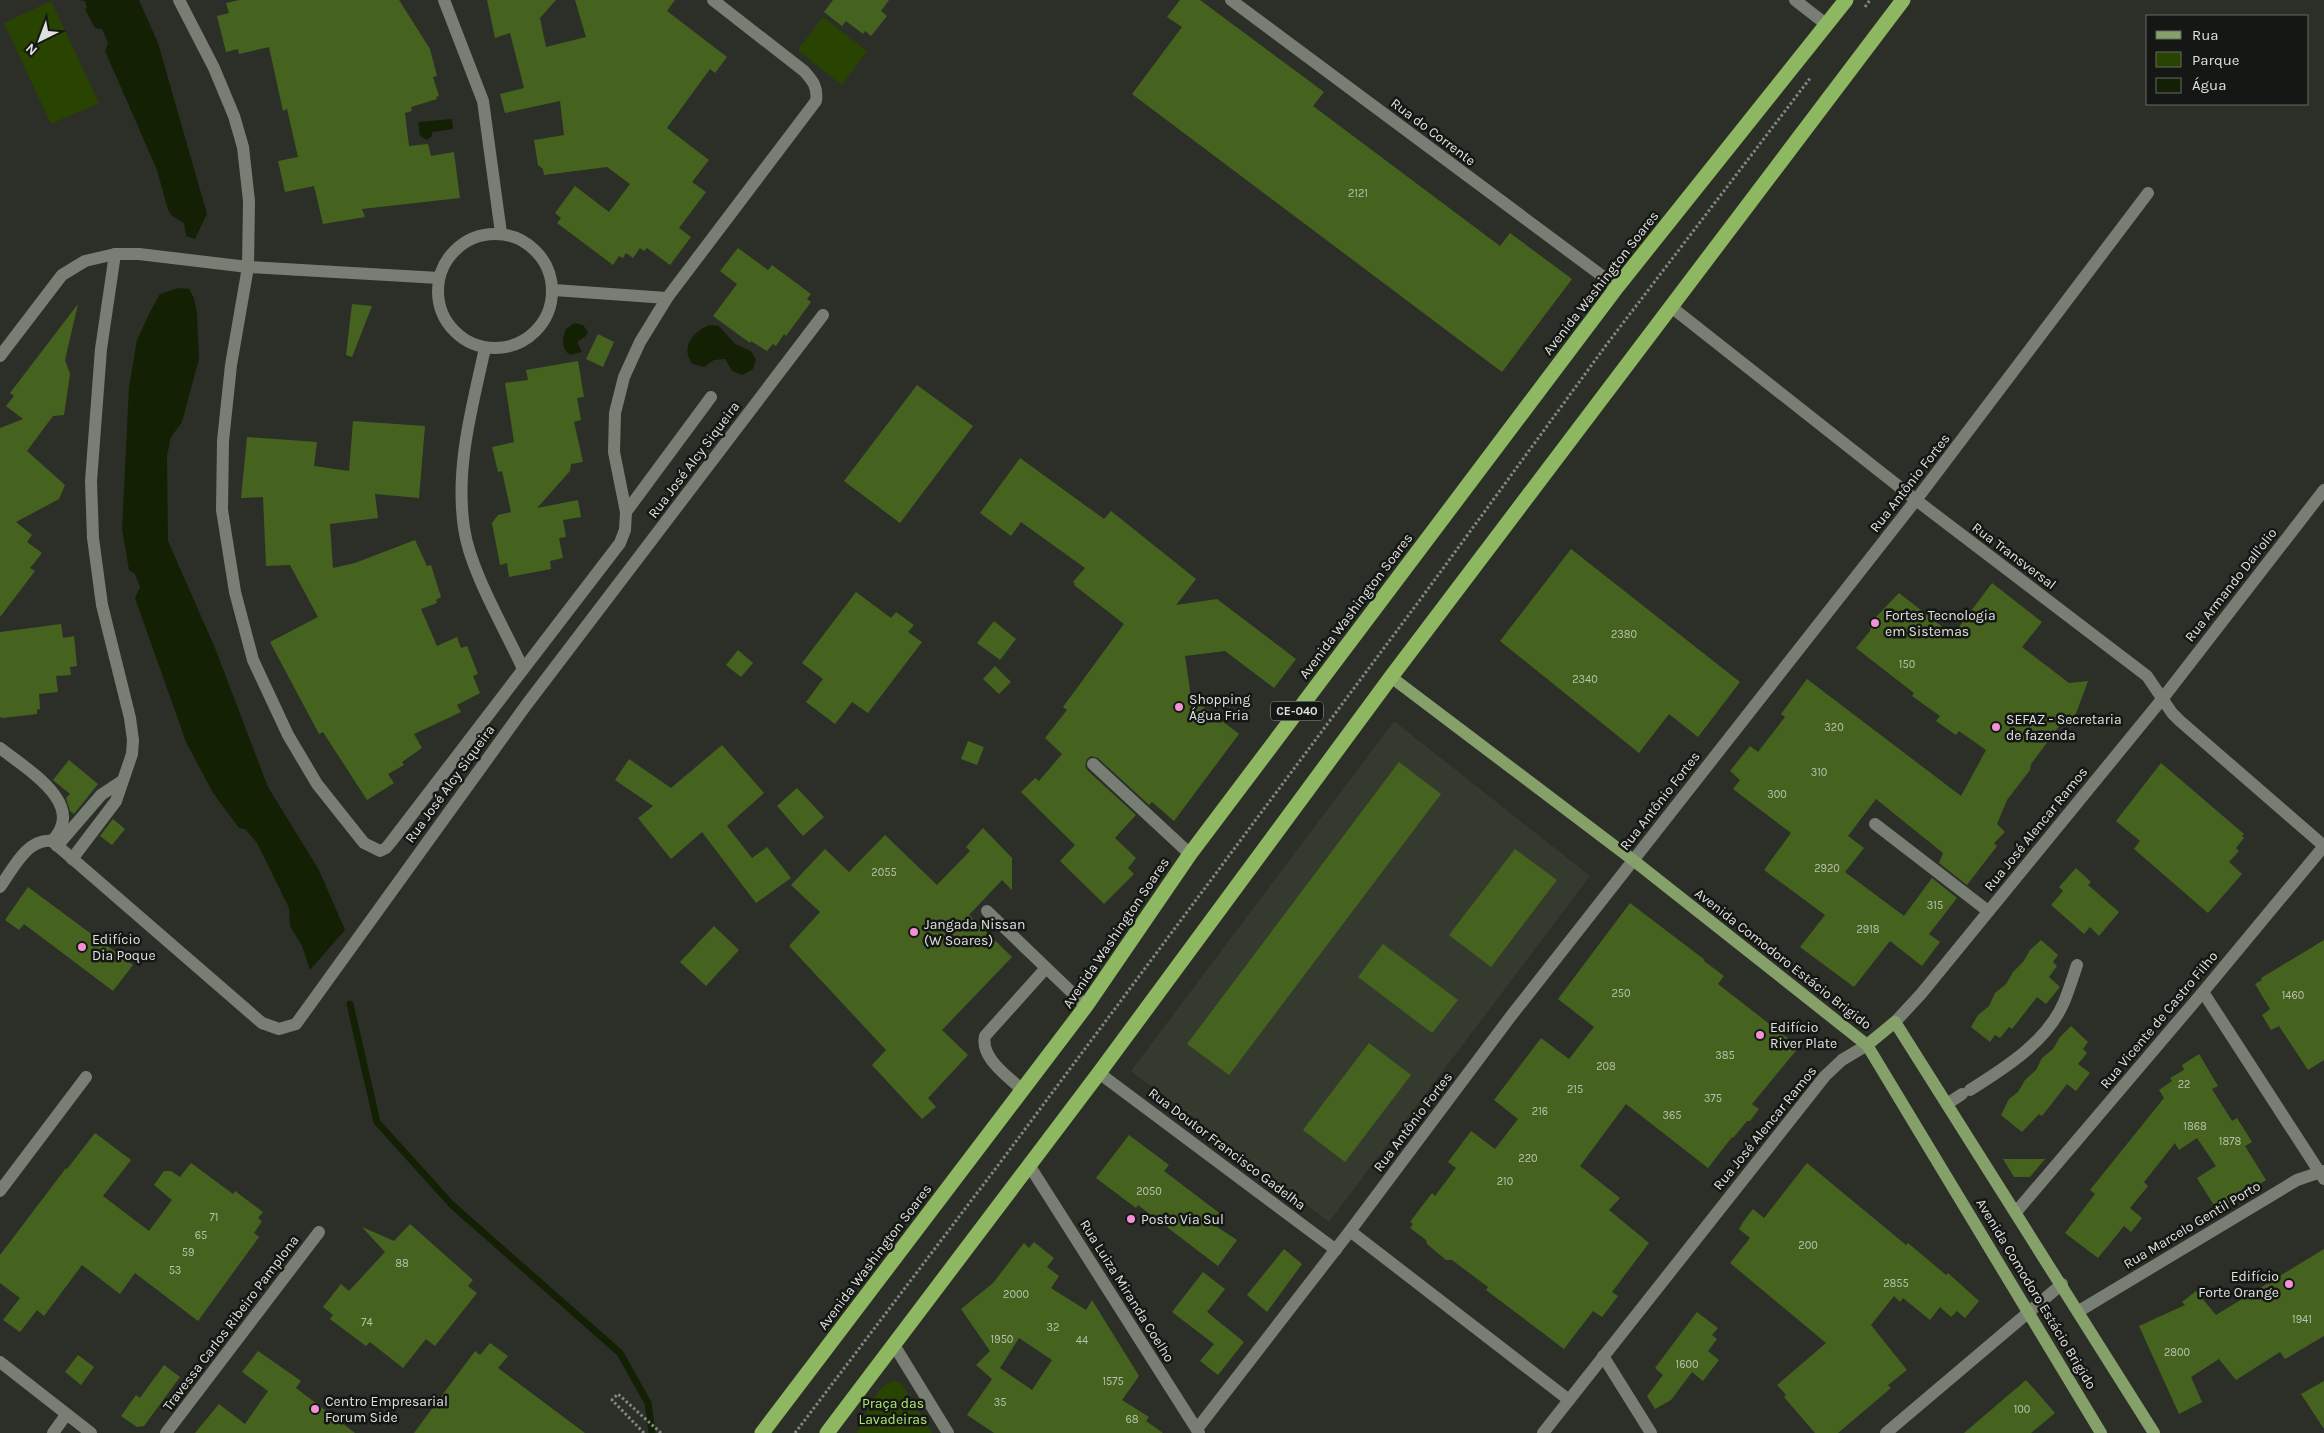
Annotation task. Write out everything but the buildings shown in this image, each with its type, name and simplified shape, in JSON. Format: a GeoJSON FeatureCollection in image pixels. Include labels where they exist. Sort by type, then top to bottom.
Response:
{"type":"FeatureCollection","features":[{"type":"Feature","properties":{"kind":"highway","name":"Avenida Washington Soares"},"geometry":{"type":"LineString","coordinates":[[762,1433],[1086,1006],[1190,854],[1617,287],[1846,0]]}},
{"type":"Feature","properties":{"kind":"highway"},"geometry":{"type":"LineString","coordinates":[[827,1433],[1029,1166],[1391,677],[1903,0]]}},
{"type":"Feature","properties":{"kind":"main road","name":"Avenida Comodoro Estácio Brigido"},"geometry":{"type":"LineString","coordinates":[[1391,677],[1633,860],[1867,1045],[2030,1312],[2101,1433]]}},
{"type":"Feature","properties":{"kind":"main road","name":"Avenida Comodoro Estácio Brigido"},"geometry":{"type":"LineString","coordinates":[[1895,1022],[2062,1284],[2154,1433]]}},
{"type":"Feature","properties":{"kind":"main road","name":"Rua José Alencar Ramos"},"geometry":{"type":"LineString","coordinates":[[1867,1045],[1895,1022]]}},
{"type":"Feature","properties":{"kind":"street"},"geometry":{"type":"LineString","coordinates":[[179,0],[214,68],[234,116],[242,147],[249,201],[248,267],[231,365],[223,441],[222,510],[235,592],[254,660],[288,735],[317,784],[364,843],[380,851],[386,848],[620,543],[625,530],[626,512],[614,452],[615,413],[624,377],[640,342],[667,298],[816,101],[817,91],[804,71],[713,0]]}},
{"type":"Feature","properties":{"kind":"street"},"geometry":{"type":"LineString","coordinates":[[444,0],[484,101],[502,233]]}},
{"type":"Feature","properties":{"kind":"street","name":"Rua do Corrente"},"geometry":{"type":"LineString","coordinates":[[1231,0],[1617,287]]}},
{"type":"Feature","properties":{"kind":"street"},"geometry":{"type":"LineString","coordinates":[[1795,0],[1827,25]]}},
{"type":"Feature","properties":{"kind":"street","name":"Rua Antônio Fortes"},"geometry":{"type":"LineString","coordinates":[[1198,1431],[1350,1232],[1511,1016],[1916,500],[2148,193]]}},
{"type":"Feature","properties":{"kind":"street"},"geometry":{"type":"LineString","coordinates":[[502,233],[522,240],[539,253],[550,272],[554,290],[547,317],[532,336],[510,347],[485,348],[464,339],[447,323],[438,302],[439,278],[447,259],[461,244],[480,235],[502,233]]}},
{"type":"Feature","properties":{"kind":"street"},"geometry":{"type":"LineString","coordinates":[[72,859],[116,801],[132,754],[133,740],[130,718],[102,605],[93,538],[90,481],[101,349],[115,254]]}},
{"type":"Feature","properties":{"kind":"street"},"geometry":{"type":"LineString","coordinates":[[0,356],[62,275],[85,261],[115,254],[138,254],[248,267],[439,278]]}},
{"type":"Feature","properties":{"kind":"street"},"geometry":{"type":"LineString","coordinates":[[554,290],[667,298]]}},
{"type":"Feature","properties":{"kind":"street","name":"Rua Transversal"},"geometry":{"type":"LineString","coordinates":[[1670,306],[1916,500],[2147,676],[2180,721],[2324,846]]}},
{"type":"Feature","properties":{"kind":"street","name":"Rua José Alcy Siqueira"},"geometry":{"type":"LineString","coordinates":[[54,843],[262,1023],[279,1029],[296,1024],[527,704],[823,315]]}},
{"type":"Feature","properties":{"kind":"street"},"geometry":{"type":"LineString","coordinates":[[485,348],[464,444],[460,484],[464,530],[478,574],[523,668]]}},
{"type":"Feature","properties":{"kind":"street"},"geometry":{"type":"LineString","coordinates":[[626,512],[711,397]]}},
{"type":"Feature","properties":{"kind":"street","name":"Rua Armando Dall'olio"},"geometry":{"type":"LineString","coordinates":[[2162,698],[2324,490]]}},
{"type":"Feature","properties":{"kind":"street","name":"Rua José Alencar Ramos"},"geometry":{"type":"LineString","coordinates":[[1895,1022],[1921,994],[2162,698]]}},
{"type":"Feature","properties":{"kind":"street"},"geometry":{"type":"LineString","coordinates":[[0,748],[56,794],[64,814],[59,834],[54,843]]}},
{"type":"Feature","properties":{"kind":"street"},"geometry":{"type":"LineString","coordinates":[[1093,764],[1190,854]]}},
{"type":"Feature","properties":{"kind":"street"},"geometry":{"type":"LineString","coordinates":[[54,843],[101,795],[122,781]]}},
{"type":"Feature","properties":{"kind":"street"},"geometry":{"type":"LineString","coordinates":[[1875,824],[1988,911]]}},
{"type":"Feature","properties":{"kind":"street"},"geometry":{"type":"LineString","coordinates":[[0,887],[32,845],[42,840],[54,843]]}},
{"type":"Feature","properties":{"kind":"street","name":"Rua Vicente de Castro Filho"},"geometry":{"type":"LineString","coordinates":[[2016,1212],[2324,846]]}},
{"type":"Feature","properties":{"kind":"street"},"geometry":{"type":"LineString","coordinates":[[987,910],[1086,1006]]}},
{"type":"Feature","properties":{"kind":"street"},"geometry":{"type":"LineString","coordinates":[[1947,1104],[2009,1065],[2047,1028],[2064,1003],[2077,965]]}},
{"type":"Feature","properties":{"kind":"street"},"geometry":{"type":"LineString","coordinates":[[1022,1090],[987,1054],[983,1045],[985,1036],[1046,968]]}},
{"type":"Feature","properties":{"kind":"street"},"geometry":{"type":"LineString","coordinates":[[2203,992],[2323,1175]]}},
{"type":"Feature","properties":{"kind":"street","name":"Rua José Alencar Ramos"},"geometry":{"type":"LineString","coordinates":[[1543,1433],[1825,1076],[1842,1060],[1867,1045]]}},
{"type":"Feature","properties":{"kind":"street","name":"Rua Doutor Francisco Gadelha"},"geometry":{"type":"LineString","coordinates":[[1099,1072],[1336,1250]]}},
{"type":"Feature","properties":{"kind":"street"},"geometry":{"type":"LineString","coordinates":[[0,1191],[86,1077]]}},
{"type":"Feature","properties":{"kind":"street","name":"Rua Luiza Miranda Coelho"},"geometry":{"type":"LineString","coordinates":[[1029,1166],[1198,1431]]}},
{"type":"Feature","properties":{"kind":"street","name":"Rua Marcelo Gentil Porto"},"geometry":{"type":"LineString","coordinates":[[2079,1311],[2297,1180],[2323,1175]]}},
{"type":"Feature","properties":{"kind":"street","name":"Travessa Carlos Ribeiro Pamplona"},"geometry":{"type":"LineString","coordinates":[[166,1433],[319,1232]]}},
{"type":"Feature","properties":{"kind":"street"},"geometry":{"type":"LineString","coordinates":[[1350,1232],[1569,1400]]}},
{"type":"Feature","properties":{"kind":"street"},"geometry":{"type":"LineString","coordinates":[[1886,1433],[2062,1284]]}},
{"type":"Feature","properties":{"kind":"street"},"geometry":{"type":"LineString","coordinates":[[894,1345],[948,1433]]}},
{"type":"Feature","properties":{"kind":"street"},"geometry":{"type":"LineString","coordinates":[[1603,1356],[1651,1433]]}},
{"type":"Feature","properties":{"kind":"street"},"geometry":{"type":"LineString","coordinates":[[0,1362],[91,1433]]}},
{"type":"Feature","properties":{"kind":"street"},"geometry":{"type":"LineString","coordinates":[[53,1433],[66,1415]]}},
{"type":"Feature","properties":{"kind":"path"},"geometry":{"type":"LineString","coordinates":[[1864,8],[1870,0]]}},
{"type":"Feature","properties":{"kind":"path"},"geometry":{"type":"LineString","coordinates":[[795,1433],[1011,1148],[1428,589],[1607,344],[1812,77]]}},
{"type":"Feature","properties":{"kind":"path"},"geometry":{"type":"LineString","coordinates":[[644,1433],[612,1400],[618,1394],[661,1433]]}},
{"type":"Feature","properties":{"kind":"shaded area"},"geometry":{"type":"Polygon","coordinates":[[[1394,721],[1590,876],[1329,1222],[1131,1071],[1394,721]]]}},
{"type":"Feature","properties":{"kind":"green space"},"geometry":{"type":"Polygon","coordinates":[[[51,1],[99,103],[51,124],[4,23],[51,1]]]}},
{"type":"Feature","properties":{"kind":"green space"},"geometry":{"type":"Polygon","coordinates":[[[823,17],[867,51],[842,85],[798,50],[823,17]]]}},
{"type":"Feature","properties":{"kind":"green space","name":"Praça das Lavadeiras"},"geometry":{"type":"Polygon","coordinates":[[[893,1381],[901,1383],[932,1433],[857,1433],[876,1396],[886,1384],[893,1381]]]}},
{"type":"Feature","properties":{"kind":"water"},"geometry":{"type":"Polygon","coordinates":[[[77,0],[139,0],[158,43],[207,214],[195,239],[186,236],[184,223],[172,216],[168,210],[157,170],[105,51],[108,43],[102,29],[95,28],[85,9],[87,8],[85,1],[77,0]]]}},
{"type":"Feature","properties":{"kind":"water"},"geometry":{"type":"Polygon","coordinates":[[[452,119],[453,129],[432,132],[432,136],[427,140],[420,136],[418,122],[452,119]]]}},
{"type":"Feature","properties":{"kind":"water"},"geometry":{"type":"Polygon","coordinates":[[[178,288],[189,289],[194,298],[197,313],[199,359],[182,422],[171,437],[167,456],[168,541],[215,648],[268,787],[319,870],[345,930],[310,970],[302,946],[290,926],[289,908],[257,843],[245,829],[239,828],[213,793],[186,742],[135,598],[140,587],[135,574],[129,570],[122,529],[129,387],[137,340],[160,294],[178,288]]]}},
{"type":"Feature","properties":{"kind":"water"},"geometry":{"type":"Polygon","coordinates":[[[574,323],[583,325],[588,332],[586,336],[577,342],[582,352],[570,355],[565,350],[563,340],[566,329],[574,323]]]}},
{"type":"Feature","properties":{"kind":"water"},"geometry":{"type":"Polygon","coordinates":[[[710,325],[719,326],[735,344],[751,351],[756,360],[753,369],[742,375],[732,371],[725,359],[714,360],[704,367],[693,364],[688,352],[690,340],[704,327],[710,325]]]}},
{"type":"Feature","properties":{"kind":"waterway"},"geometry":{"type":"LineString","coordinates":[[350,1004],[377,1122],[452,1205],[620,1353],[648,1403],[652,1433]]}},
{"type":"Feature","properties":{"kind":"place","name":"Fortes Tecnologia em Sistemas"},"geometry":{"type":"Point","coordinates":[1875,623]}},
{"type":"Feature","properties":{"kind":"place","name":"Shopping Água Fria"},"geometry":{"type":"Point","coordinates":[1179,707]}},
{"type":"Feature","properties":{"kind":"place","name":"SEFAZ - Secretaria de fazenda"},"geometry":{"type":"Point","coordinates":[1996,727]}},
{"type":"Feature","properties":{"kind":"place","name":"Jangada Nissan (W Soares)"},"geometry":{"type":"Point","coordinates":[914,932]}},
{"type":"Feature","properties":{"kind":"place","name":"Edifício Dia Poque"},"geometry":{"type":"Point","coordinates":[82,947]}},
{"type":"Feature","properties":{"kind":"place","name":"Edifício River Plate"},"geometry":{"type":"Point","coordinates":[1760,1035]}},
{"type":"Feature","properties":{"kind":"place","name":"Posto Via Sul"},"geometry":{"type":"Point","coordinates":[1131,1219]}},
{"type":"Feature","properties":{"kind":"place","name":"Edifício Forte Orange"},"geometry":{"type":"Point","coordinates":[2289,1284]}},
{"type":"Feature","properties":{"kind":"place","name":"Centro Empresarial Forum Side"},"geometry":{"type":"Point","coordinates":[315,1409]}}]}
